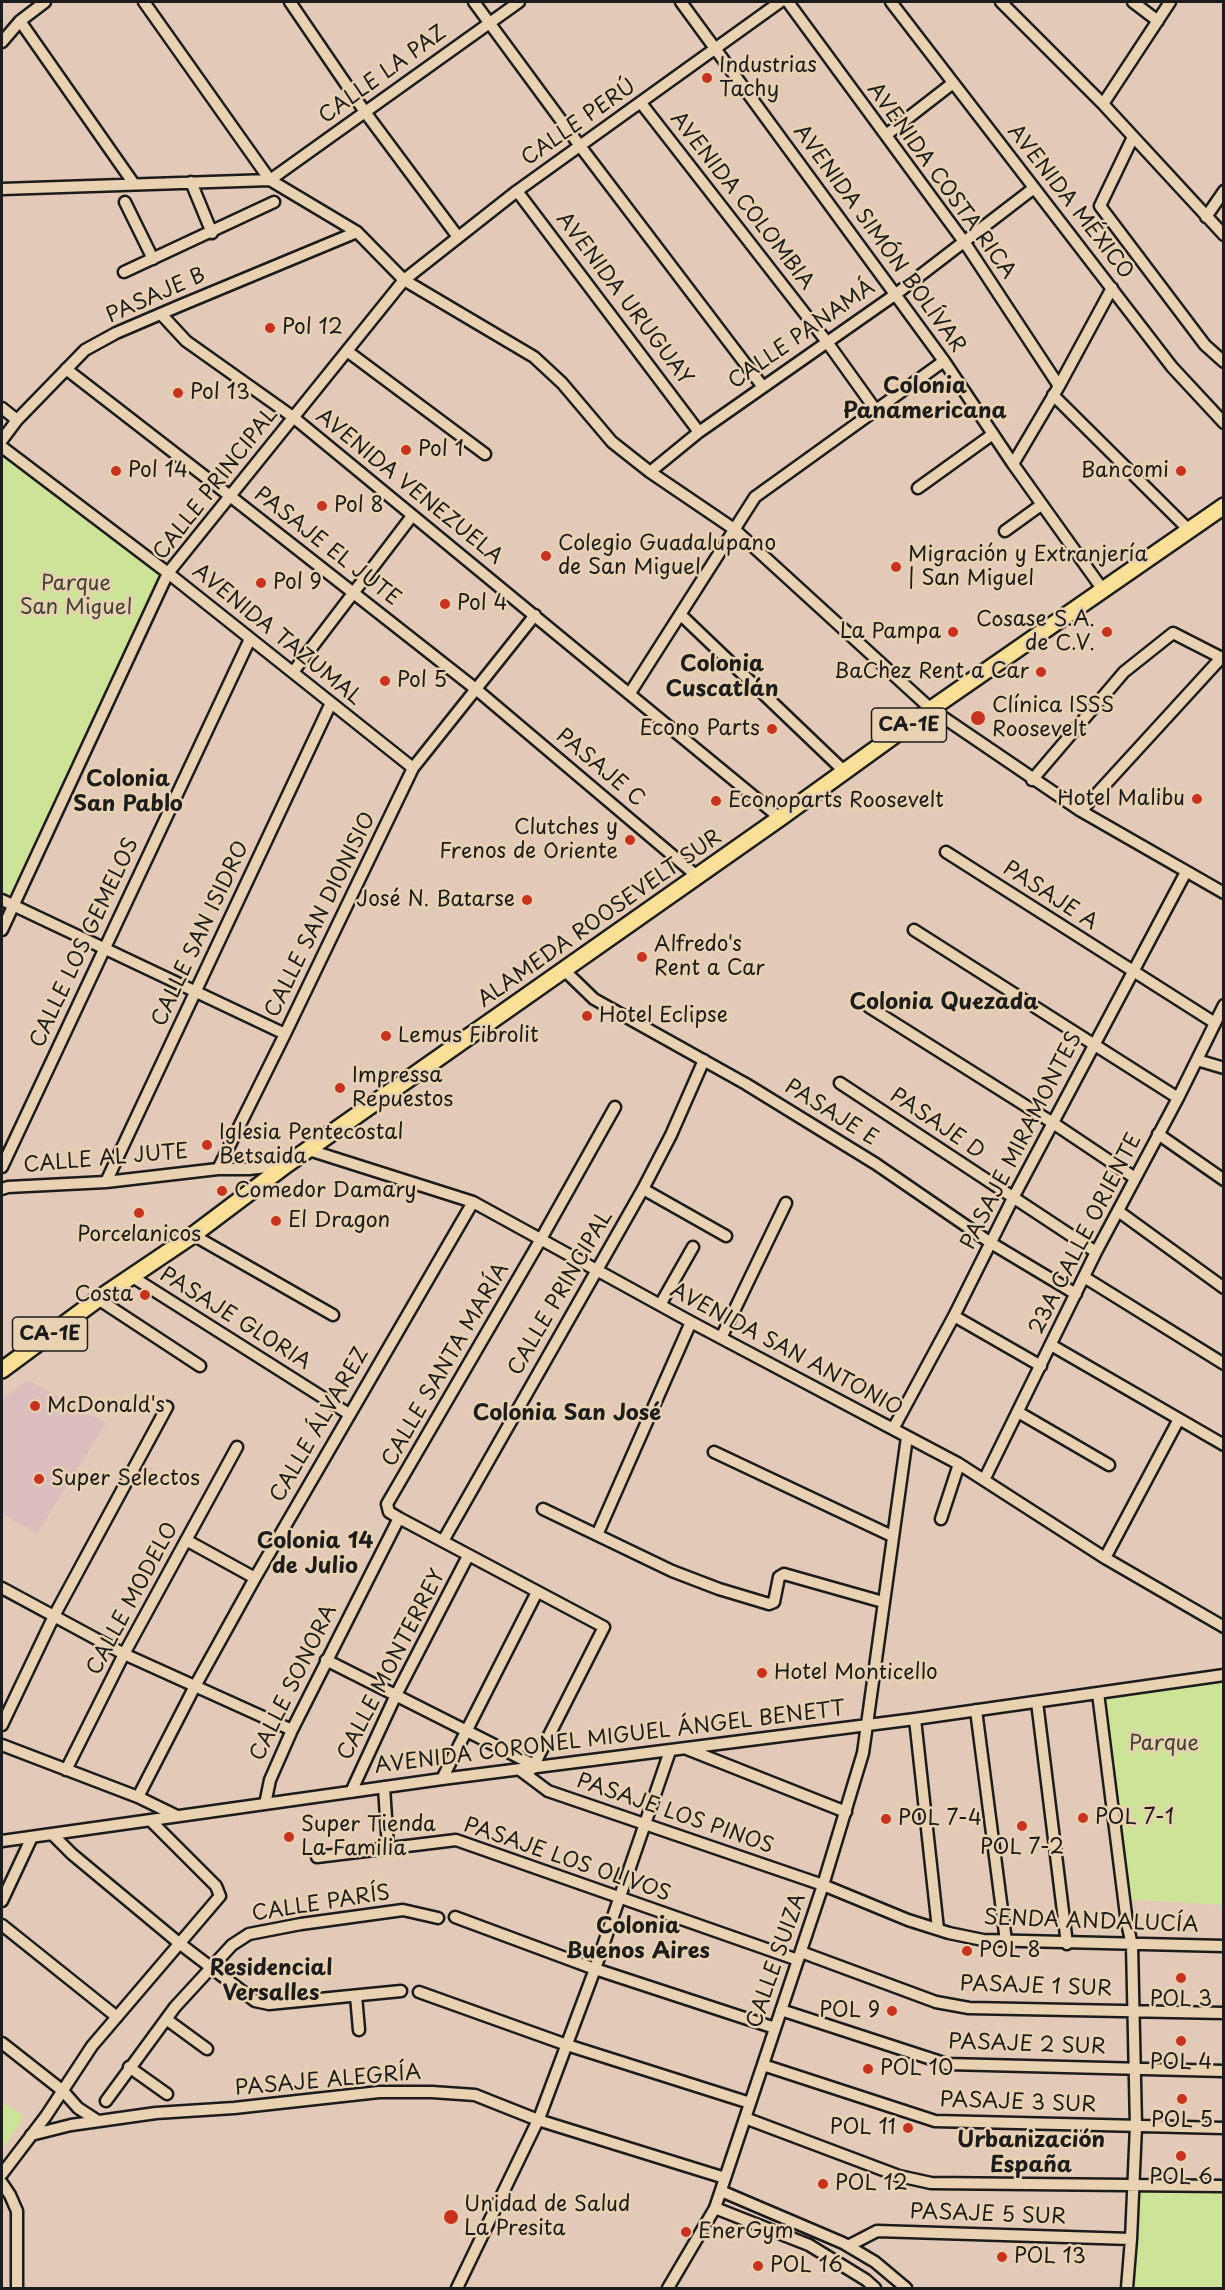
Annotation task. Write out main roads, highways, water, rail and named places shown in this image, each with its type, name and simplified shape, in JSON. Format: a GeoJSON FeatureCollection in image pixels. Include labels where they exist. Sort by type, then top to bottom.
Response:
{"type":"FeatureCollection","features":[{"type":"Feature","properties":{"kind":"highway","name":"ALAMEDA ROOSEVELT SUR"},"geometry":{"type":"LineString","coordinates":[[2,1370],[98,1299],[193,1235],[286,1165],[780,818],[931,709],[1224,506]]}},
{"type":"Feature","properties":{"kind":"place","name":"Industrias Tachy"},"geometry":{"type":"Point","coordinates":[707,78]}},
{"type":"Feature","properties":{"kind":"place","name":"Pol 12"},"geometry":{"type":"Point","coordinates":[270,328]}},
{"type":"Feature","properties":{"kind":"place","name":"Pol 13"},"geometry":{"type":"Point","coordinates":[178,393]}},
{"type":"Feature","properties":{"kind":"place","name":"Pol 1"},"geometry":{"type":"Point","coordinates":[406,450]}},
{"type":"Feature","properties":{"kind":"place","name":"Pol 14"},"geometry":{"type":"Point","coordinates":[116,471]}},
{"type":"Feature","properties":{"kind":"place","name":"Bancomi"},"geometry":{"type":"Point","coordinates":[1181,471]}},
{"type":"Feature","properties":{"kind":"place","name":"Pol 8"},"geometry":{"type":"Point","coordinates":[322,506]}},
{"type":"Feature","properties":{"kind":"place","name":"Colegio Guadalupano de San Miguel"},"geometry":{"type":"Point","coordinates":[546,556]}},
{"type":"Feature","properties":{"kind":"place","name":"Migración y Extranjería | San Miguel"},"geometry":{"type":"Point","coordinates":[896,567]}},
{"type":"Feature","properties":{"kind":"place","name":"Pol 9"},"geometry":{"type":"Point","coordinates":[261,583]}},
{"type":"Feature","properties":{"kind":"place","name":"Pol 4"},"geometry":{"type":"Point","coordinates":[445,604]}},
{"type":"Feature","properties":{"kind":"place","name":"La Pampa"},"geometry":{"type":"Point","coordinates":[953,632]}},
{"type":"Feature","properties":{"kind":"place","name":"Cosase S.A. de C.V."},"geometry":{"type":"Point","coordinates":[1107,632]}},
{"type":"Feature","properties":{"kind":"place","name":"BaChez Rent a Car"},"geometry":{"type":"Point","coordinates":[1041,672]}},
{"type":"Feature","properties":{"kind":"place","name":"Pol 5"},"geometry":{"type":"Point","coordinates":[385,681]}},
{"type":"Feature","properties":{"kind":"place","name":"Clínica ISSS Roosevelt"},"geometry":{"type":"Point","coordinates":[978,718]}},
{"type":"Feature","properties":{"kind":"place","name":"Econo Parts"},"geometry":{"type":"Point","coordinates":[772,729]}},
{"type":"Feature","properties":{"kind":"place","name":"Hotel Malibu"},"geometry":{"type":"Point","coordinates":[1197,799]}},
{"type":"Feature","properties":{"kind":"place","name":"Econoparts Roosevelt"},"geometry":{"type":"Point","coordinates":[716,801]}},
{"type":"Feature","properties":{"kind":"place","name":"Clutches y Frenos de Oriente"},"geometry":{"type":"Point","coordinates":[630,840]}},
{"type":"Feature","properties":{"kind":"place","name":"José N. Batarse"},"geometry":{"type":"Point","coordinates":[527,900]}},
{"type":"Feature","properties":{"kind":"place","name":"Alfredo's Rent a Car"},"geometry":{"type":"Point","coordinates":[642,957]}},
{"type":"Feature","properties":{"kind":"place","name":"Hotel Eclipse"},"geometry":{"type":"Point","coordinates":[587,1016]}},
{"type":"Feature","properties":{"kind":"place","name":"Lemus Fibrolit"},"geometry":{"type":"Point","coordinates":[386,1036]}},
{"type":"Feature","properties":{"kind":"place","name":"Impressa Repuestos"},"geometry":{"type":"Point","coordinates":[340,1088]}},
{"type":"Feature","properties":{"kind":"place","name":"Iglesia Pentecostal Betsaida"},"geometry":{"type":"Point","coordinates":[207,1145]}},
{"type":"Feature","properties":{"kind":"place","name":"Comedor Damary"},"geometry":{"type":"Point","coordinates":[222,1191]}},
{"type":"Feature","properties":{"kind":"place","name":"Porcelanicos"},"geometry":{"type":"Point","coordinates":[139,1213]}},
{"type":"Feature","properties":{"kind":"place","name":"El Dragon"},"geometry":{"type":"Point","coordinates":[276,1221]}},
{"type":"Feature","properties":{"kind":"place","name":"Costa"},"geometry":{"type":"Point","coordinates":[145,1295]}},
{"type":"Feature","properties":{"kind":"place","name":"McDonald's"},"geometry":{"type":"Point","coordinates":[35,1406]}},
{"type":"Feature","properties":{"kind":"place","name":"Super Selectos"},"geometry":{"type":"Point","coordinates":[39,1479]}},
{"type":"Feature","properties":{"kind":"place","name":"Hotel Monticello"},"geometry":{"type":"Point","coordinates":[762,1673]}},
{"type":"Feature","properties":{"kind":"place","name":"POL 7-1"},"geometry":{"type":"Point","coordinates":[1083,1818]}},
{"type":"Feature","properties":{"kind":"place","name":"POL 7-4"},"geometry":{"type":"Point","coordinates":[886,1819]}},
{"type":"Feature","properties":{"kind":"place","name":"POL 7-2"},"geometry":{"type":"Point","coordinates":[1022,1826]}},
{"type":"Feature","properties":{"kind":"place","name":"Super Tienda La Familia"},"geometry":{"type":"Point","coordinates":[289,1837]}},
{"type":"Feature","properties":{"kind":"place","name":"POL 8"},"geometry":{"type":"Point","coordinates":[967,1951]}},
{"type":"Feature","properties":{"kind":"place","name":"POL 3"},"geometry":{"type":"Point","coordinates":[1181,1978]}},
{"type":"Feature","properties":{"kind":"place","name":"POL 9"},"geometry":{"type":"Point","coordinates":[892,2011]}},
{"type":"Feature","properties":{"kind":"place","name":"POL 4"},"geometry":{"type":"Point","coordinates":[1181,2041]}},
{"type":"Feature","properties":{"kind":"place","name":"POL 10"},"geometry":{"type":"Point","coordinates":[868,2069]}},
{"type":"Feature","properties":{"kind":"place","name":"POL 5"},"geometry":{"type":"Point","coordinates":[1182,2099]}},
{"type":"Feature","properties":{"kind":"place","name":"POL 11"},"geometry":{"type":"Point","coordinates":[908,2128]}},
{"type":"Feature","properties":{"kind":"place","name":"POL 6"},"geometry":{"type":"Point","coordinates":[1181,2156]}},
{"type":"Feature","properties":{"kind":"place","name":"POL 12"},"geometry":{"type":"Point","coordinates":[823,2184]}},
{"type":"Feature","properties":{"kind":"place","name":"Unidad de Salud La Presita"},"geometry":{"type":"Point","coordinates":[451,2217]}},
{"type":"Feature","properties":{"kind":"place","name":"EnerGym"},"geometry":{"type":"Point","coordinates":[686,2232]}},
{"type":"Feature","properties":{"kind":"place","name":"POL 13"},"geometry":{"type":"Point","coordinates":[1002,2257]}},
{"type":"Feature","properties":{"kind":"place","name":"POL 16"},"geometry":{"type":"Point","coordinates":[758,2266]}},
{"type":"Feature","properties":{"kind":"district","name":"Colonia Panamericana"},"geometry":{"type":"Point","coordinates":[925,400]}},
{"type":"Feature","properties":{"kind":"district","name":"Colonia Cuscatlán"},"geometry":{"type":"Point","coordinates":[722,678]}},
{"type":"Feature","properties":{"kind":"district","name":"Colonia San Pablo"},"geometry":{"type":"Point","coordinates":[128,792]}},
{"type":"Feature","properties":{"kind":"district","name":"Colonia Quezada"},"geometry":{"type":"Point","coordinates":[944,1003]}},
{"type":"Feature","properties":{"kind":"district","name":"Colonia San José"},"geometry":{"type":"Point","coordinates":[567,1414]}},
{"type":"Feature","properties":{"kind":"district","name":"Colonia 14 de Julio"},"geometry":{"type":"Point","coordinates":[315,1554]}},
{"type":"Feature","properties":{"kind":"district","name":"Colonia Buenos Aires"},"geometry":{"type":"Point","coordinates":[638,1940]}},
{"type":"Feature","properties":{"kind":"district","name":"Residencial Versalles"},"geometry":{"type":"Point","coordinates":[271,1982]}},
{"type":"Feature","properties":{"kind":"district","name":"Urbanización España"},"geometry":{"type":"Point","coordinates":[1031,2154]}},
{"type":"Feature","properties":{"kind":"park label","name":"Parque San Miguel"},"geometry":{"type":"Point","coordinates":[76,596]}},
{"type":"Feature","properties":{"kind":"park label","name":"Parque"},"geometry":{"type":"Point","coordinates":[1164,1744]}}]}
